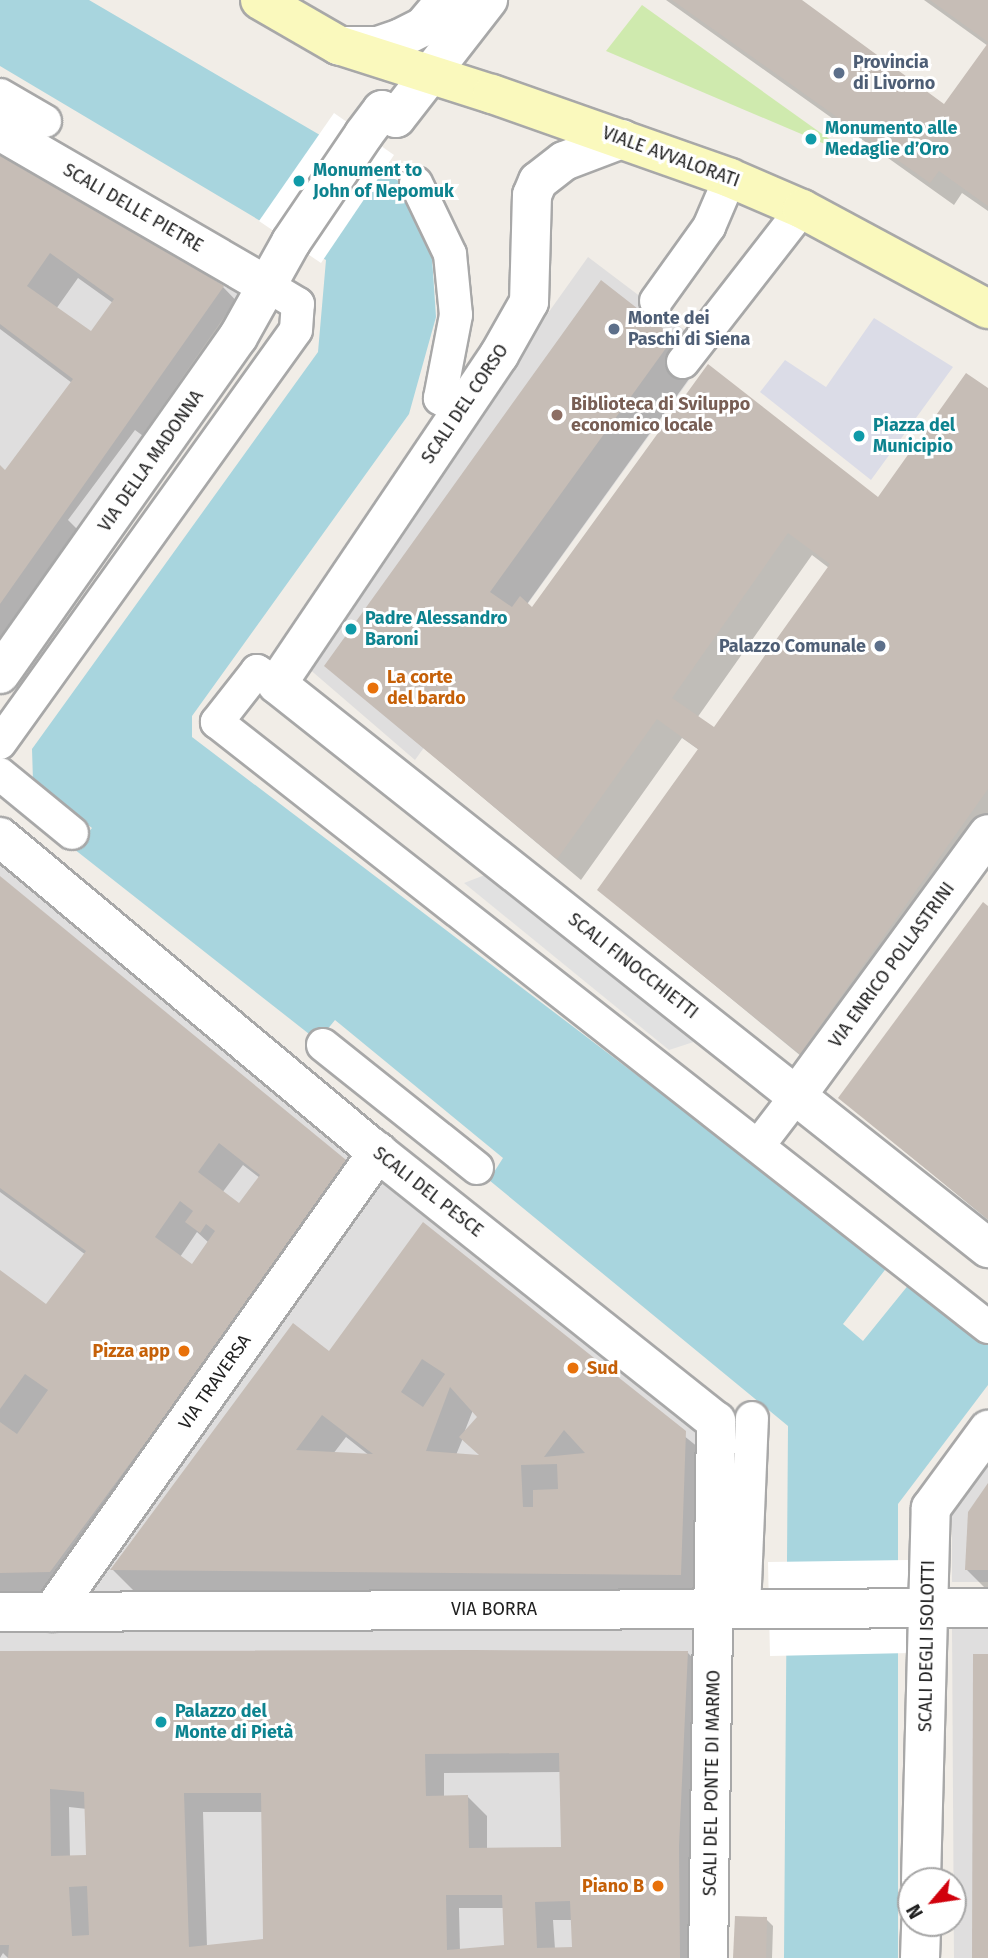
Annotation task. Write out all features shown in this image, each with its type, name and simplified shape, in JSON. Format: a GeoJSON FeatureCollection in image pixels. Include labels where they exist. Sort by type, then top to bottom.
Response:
{"type":"FeatureCollection","features":[{"type":"Feature","properties":{"kind":"street","name":"VIALE AVVALORATI"},"geometry":{"type":"LineString","coordinates":[[260,0],[338,46],[622,139],[730,178],[802,209],[988,309]]}},
{"type":"Feature","properties":{"kind":"street"},"geometry":{"type":"LineString","coordinates":[[338,46],[378,46],[401,38],[423,27],[446,0]]}},
{"type":"Feature","properties":{"kind":"street"},"geometry":{"type":"LineString","coordinates":[[428,75],[488,0]]}},
{"type":"Feature","properties":{"kind":"street","name":"VIA DELLA MADONNA"},"geometry":{"type":"LineString","coordinates":[[0,674],[238,337],[291,242],[364,134],[382,110],[396,118],[428,75]]}},
{"type":"Feature","properties":{"kind":"street","name":"SCALI DELLE PIETRE"},"geometry":{"type":"LineString","coordinates":[[0,131],[266,285]]}},
{"type":"Feature","properties":{"kind":"street","name":"SCALI DEL CORSO"},"geometry":{"type":"LineString","coordinates":[[277,684],[460,412],[529,302],[532,195],[538,181],[564,160],[622,139]]}},
{"type":"Feature","properties":{"kind":"street","name":"SCALI FINOCCHIETTI"},"geometry":{"type":"LineString","coordinates":[[277,684],[988,1248]]}},
{"type":"Feature","properties":{"kind":"street","name":"VIA ENRICO POLLASTRINI"},"geometry":{"type":"LineString","coordinates":[[797,1095],[988,834]]}},
{"type":"Feature","properties":{"kind":"street","name":"SCALI DEL PESCE"},"geometry":{"type":"LineString","coordinates":[[0,837],[375,1149],[716,1421],[743,1608]]}},
{"type":"Feature","properties":{"kind":"street","name":"VIA TRAVERSA"},"geometry":{"type":"LineString","coordinates":[[52,1612],[375,1149]]}},
{"type":"Feature","properties":{"kind":"street","name":"SCALI DEGLI ISOLOTTI"},"geometry":{"type":"LineString","coordinates":[[921,1867],[918,1607],[931,1508],[988,1430]]}},
{"type":"Feature","properties":{"kind":"street","name":"SCALI DEL PONTE DI MARMO"},"geometry":{"type":"LineString","coordinates":[[708,1958],[743,1608]]}},
{"type":"Feature","properties":{"kind":"street","name":"VIA BORRA"},"geometry":{"type":"LineString","coordinates":[[0,1612],[988,1608]]}},
{"type":"Feature","properties":{"kind":"street"},"geometry":{"type":"LineString","coordinates":[[920,1958],[921,1937]]}},
{"type":"Feature","properties":{"kind":"lane"},"geometry":{"type":"LineString","coordinates":[[0,95],[45,121]]}},
{"type":"Feature","properties":{"kind":"lane"},"geometry":{"type":"LineString","coordinates":[[656,301],[709,227],[730,178]]}},
{"type":"Feature","properties":{"kind":"lane"},"geometry":{"type":"LineString","coordinates":[[416,183],[450,254],[456,315],[440,398],[460,412]]}},
{"type":"Feature","properties":{"kind":"lane"},"geometry":{"type":"LineString","coordinates":[[682,362],[802,209]]}},
{"type":"Feature","properties":{"kind":"lane"},"geometry":{"type":"LineString","coordinates":[[0,743],[296,330],[298,304],[266,285]]}},
{"type":"Feature","properties":{"kind":"lane"},"geometry":{"type":"LineString","coordinates":[[277,684],[257,671],[217,722],[988,1327]]}},
{"type":"Feature","properties":{"kind":"lane"},"geometry":{"type":"LineString","coordinates":[[0,774],[72,833]]}},
{"type":"Feature","properties":{"kind":"lane"},"geometry":{"type":"LineString","coordinates":[[323,1045],[477,1168]]}},
{"type":"Feature","properties":{"kind":"lane"},"geometry":{"type":"LineString","coordinates":[[758,1146],[797,1095]]}},
{"type":"Feature","properties":{"kind":"lane"},"geometry":{"type":"LineString","coordinates":[[375,1149],[402,1108]]}},
{"type":"Feature","properties":{"kind":"lane"},"geometry":{"type":"LineString","coordinates":[[743,1608],[752,1418]]}},
{"type":"Feature","properties":{"kind":"shaded area"},"geometry":{"type":"Polygon","coordinates":[[[0,137],[245,287],[0,640],[0,137]]]}},
{"type":"Feature","properties":{"kind":"shaded area"},"geometry":{"type":"Polygon","coordinates":[[[588,257],[711,350],[415,760],[300,661],[588,257]]]}},
{"type":"Feature","properties":{"kind":"shaded area","name":"Piazza del Municipio"},"geometry":{"type":"Polygon","coordinates":[[[874,318],[953,367],[871,480],[760,392],[785,360],[826,387],[874,318]]]}},
{"type":"Feature","properties":{"kind":"shaded area"},"geometry":{"type":"Polygon","coordinates":[[[0,845],[702,1424],[690,1958],[0,1958],[0,845]]]}},
{"type":"Feature","properties":{"kind":"shaded area"},"geometry":{"type":"Polygon","coordinates":[[[503,868],[715,1035],[669,1050],[464,883],[503,868]]]}},
{"type":"Feature","properties":{"kind":"shaded area"},"geometry":{"type":"Polygon","coordinates":[[[988,1463],[988,1582],[952,1582],[952,1514],[988,1463]]]}},
{"type":"Feature","properties":{"kind":"shaded area"},"geometry":{"type":"Polygon","coordinates":[[[952,1627],[988,1628],[988,1958],[954,1958],[954,1937],[967,1937],[967,1867],[953,1867],[952,1627]]]}},
{"type":"Feature","properties":{"kind":"green space"},"geometry":{"type":"Polygon","coordinates":[[[642,5],[853,156],[606,51],[642,5]]]}},
{"type":"Feature","properties":{"kind":"water"},"geometry":{"type":"Polygon","coordinates":[[[0,0],[89,0],[402,183],[431,243],[436,317],[409,414],[192,716],[192,737],[888,1266],[843,1324],[863,1341],[910,1283],[988,1345],[988,1385],[898,1504],[898,1958],[784,1958],[788,1426],[489,1180],[503,1158],[335,1020],[318,1041],[74,849],[92,828],[33,781],[32,749],[318,352],[326,260],[0,66],[0,0]]]}},
{"type":"Feature","properties":{"kind":"pier"},"geometry":{"type":"Polygon","coordinates":[[[334,113],[394,155],[321,263],[259,221],[334,113]]]}},
{"type":"Feature","properties":{"kind":"pier"},"geometry":{"type":"Polygon","coordinates":[[[909,1560],[910,1653],[770,1656],[768,1562],[909,1560]]]}},
{"type":"Feature","properties":{"kind":"building","name":"Provincia di Livorno"},"geometry":{"type":"Polygon","coordinates":[[[672,0],[802,0],[944,104],[988,43],[988,206],[939,171],[930,183],[672,0]]]}},
{"type":"Feature","properties":{"kind":"building","name":"Provincia di Livorno"},"geometry":{"type":"Polygon","coordinates":[[[930,0],[988,0],[988,42],[930,0]]]}},
{"type":"Feature","properties":{"kind":"building"},"geometry":{"type":"Polygon","coordinates":[[[0,144],[224,286],[0,604],[0,465],[5,470],[73,379],[0,324],[0,144]],[[50,253],[27,286],[91,331],[114,299],[50,253]]]}},
{"type":"Feature","properties":{"kind":"building"},"geometry":{"type":"Polygon","coordinates":[[[601,280],[674,337],[490,592],[512,607],[520,596],[532,607],[708,364],[878,497],[966,373],[988,388],[988,789],[800,1054],[597,890],[698,749],[657,719],[557,859],[324,666],[601,280]],[[788,533],[672,698],[714,727],[830,564],[788,533]]]}},
{"type":"Feature","properties":{"kind":"building"},"geometry":{"type":"Polygon","coordinates":[[[0,876],[351,1164],[50,1572],[0,1573],[0,1422],[17,1434],[48,1390],[25,1374],[0,1409],[0,1270],[46,1304],[86,1251],[0,1188],[0,876]],[[219,1143],[198,1172],[239,1203],[260,1175],[219,1143]],[[180,1201],[155,1237],[192,1264],[215,1231],[206,1224],[200,1233],[185,1222],[193,1211],[180,1201]]]}},
{"type":"Feature","properties":{"kind":"building"},"geometry":{"type":"Polygon","coordinates":[[[983,902],[988,906],[988,1219],[838,1098],[983,902]]]}},
{"type":"Feature","properties":{"kind":"building"},"geometry":{"type":"Polygon","coordinates":[[[423,1222],[686,1431],[681,1575],[110,1570],[293,1323],[329,1351],[423,1222]],[[422,1359],[401,1392],[423,1407],[445,1374],[422,1359]],[[450,1387],[426,1451],[479,1455],[459,1437],[477,1417],[450,1387]],[[322,1415],[296,1450],[373,1454],[322,1415]],[[564,1430],[544,1457],[585,1453],[564,1430]],[[557,1464],[521,1465],[523,1507],[533,1507],[533,1490],[558,1489],[557,1464]]]}},
{"type":"Feature","properties":{"kind":"building"},"geometry":{"type":"Polygon","coordinates":[[[988,1483],[988,1570],[965,1570],[968,1512],[988,1483]]]}},
{"type":"Feature","properties":{"kind":"building"},"geometry":{"type":"Polygon","coordinates":[[[0,1651],[688,1651],[679,1846],[680,1958],[8,1958],[9,1945],[0,1945],[0,1651]],[[559,1753],[425,1754],[426,1796],[468,1795],[469,1848],[561,1847],[559,1753]],[[50,1789],[51,1856],[86,1855],[84,1792],[50,1789]],[[184,1793],[189,1947],[263,1939],[261,1793],[184,1793]],[[87,1886],[69,1887],[72,1936],[89,1935],[87,1886]],[[446,1895],[447,1950],[504,1945],[502,1895],[446,1895]],[[570,1901],[535,1902],[537,1948],[572,1947],[570,1901]]]}},
{"type":"Feature","properties":{"kind":"building"},"geometry":{"type":"Polygon","coordinates":[[[973,1654],[988,1654],[988,1958],[972,1958],[973,1654]]]}},
{"type":"Feature","properties":{"kind":"building"},"geometry":{"type":"Polygon","coordinates":[[[735,1916],[767,1917],[766,1958],[733,1958],[735,1916]]]}},
{"type":"Feature","properties":{"kind":"place","name":"Provincia di Livorno"},"geometry":{"type":"Point","coordinates":[839,73]}},
{"type":"Feature","properties":{"kind":"place","name":"Monumento alle Medaglie d’Oro"},"geometry":{"type":"Point","coordinates":[811,139]}},
{"type":"Feature","properties":{"kind":"place","name":"Monument to John of Nepomuk"},"geometry":{"type":"Point","coordinates":[299,181]}},
{"type":"Feature","properties":{"kind":"place","name":"Monte dei Paschi di Siena"},"geometry":{"type":"Point","coordinates":[614,329]}},
{"type":"Feature","properties":{"kind":"place","name":"Biblioteca di Sviluppo economico locale"},"geometry":{"type":"Point","coordinates":[557,415]}},
{"type":"Feature","properties":{"kind":"place","name":"Piazza del Municipio"},"geometry":{"type":"Point","coordinates":[859,436]}},
{"type":"Feature","properties":{"kind":"place","name":"Padre Alessandro Baroni"},"geometry":{"type":"Point","coordinates":[351,629]}},
{"type":"Feature","properties":{"kind":"place","name":"Palazzo Comunale"},"geometry":{"type":"Point","coordinates":[880,646]}},
{"type":"Feature","properties":{"kind":"place","name":"La corte del bardo"},"geometry":{"type":"Point","coordinates":[373,688]}},
{"type":"Feature","properties":{"kind":"place","name":"Pizza app"},"geometry":{"type":"Point","coordinates":[184,1351]}},
{"type":"Feature","properties":{"kind":"place","name":"Sud"},"geometry":{"type":"Point","coordinates":[573,1368]}},
{"type":"Feature","properties":{"kind":"place","name":"Palazzo del Monte di Pietà"},"geometry":{"type":"Point","coordinates":[161,1722]}},
{"type":"Feature","properties":{"kind":"place","name":"Piano B"},"geometry":{"type":"Point","coordinates":[658,1886]}}]}
